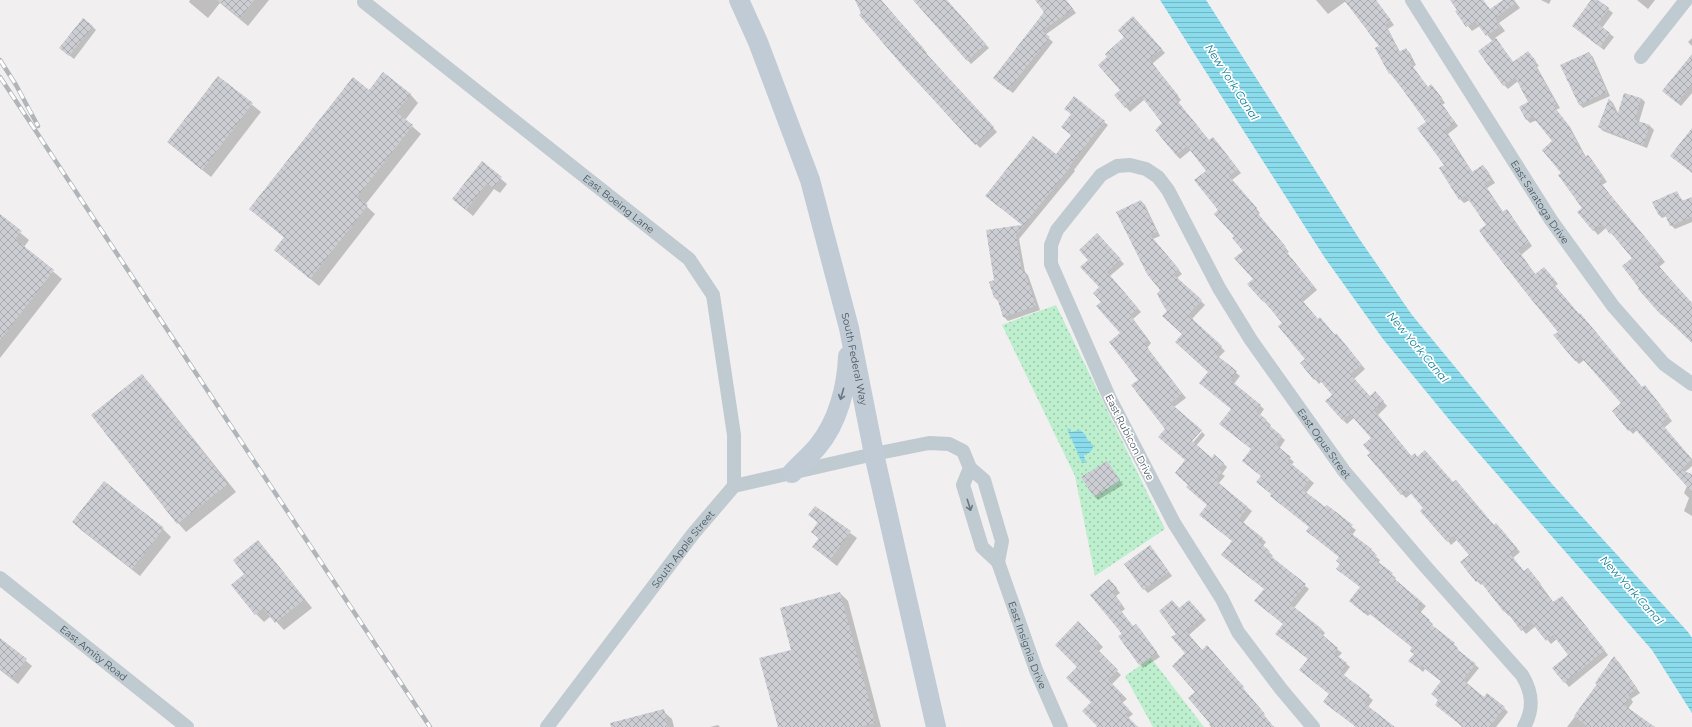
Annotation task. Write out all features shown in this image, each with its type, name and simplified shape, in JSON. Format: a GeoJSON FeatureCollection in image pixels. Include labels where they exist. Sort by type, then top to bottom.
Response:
{"type":"FeatureCollection","features":[{"type":"Feature","properties":{"kind":"main road","name":"South Federal Way"},"geometry":{"type":"LineString","coordinates":[[739,0],[758,42],[810,180],[849,328],[874,454],[936,727]]}},
{"type":"Feature","properties":{"kind":"main road"},"geometry":{"type":"LineString","coordinates":[[792,473],[819,446],[838,409],[848,375],[849,328]]}},
{"type":"Feature","properties":{"kind":"street","name":"East Saratoga Drive"},"geometry":{"type":"LineString","coordinates":[[1412,0],[1551,220],[1608,300],[1664,364],[1692,384]]}},
{"type":"Feature","properties":{"kind":"street"},"geometry":{"type":"LineString","coordinates":[[1641,57],[1686,0]]}},
{"type":"Feature","properties":{"kind":"street","name":"East Boeing Lane"},"geometry":{"type":"LineString","coordinates":[[364,2],[689,259],[713,295],[734,435],[734,486]]}},
{"type":"Feature","properties":{"kind":"street","name":"East Rubicon Drive"},"geometry":{"type":"LineString","coordinates":[[1146,169],[1130,165],[1117,166],[1101,175],[1057,230],[1051,246],[1051,264],[1110,399],[1174,523],[1222,599],[1238,632],[1281,689],[1313,727]]}},
{"type":"Feature","properties":{"kind":"street","name":"East Opus Street"},"geometry":{"type":"LineString","coordinates":[[1146,169],[1158,177],[1168,190],[1219,288],[1251,340],[1344,471],[1425,566],[1522,675],[1529,686],[1532,697],[1530,716],[1524,727]]}},
{"type":"Feature","properties":{"kind":"street"},"geometry":{"type":"LineString","coordinates":[[734,486],[929,443],[948,444],[963,451],[970,468],[984,480],[1002,541],[998,562]]}},
{"type":"Feature","properties":{"kind":"street","name":"East Insignia Drive"},"geometry":{"type":"LineString","coordinates":[[970,468],[963,485],[982,547],[998,562],[1036,670],[1061,727]]}},
{"type":"Feature","properties":{"kind":"street","name":"South Apple Street"},"geometry":{"type":"LineString","coordinates":[[547,727],[693,534],[734,486]]}},
{"type":"Feature","properties":{"kind":"street","name":"East Amity Road"},"geometry":{"type":"LineString","coordinates":[[0,578],[188,727]]}},
{"type":"Feature","properties":{"kind":"green space"},"geometry":{"type":"Polygon","coordinates":[[[1056,305],[1165,529],[1095,576],[1075,476],[1002,325],[1056,305]]]}},
{"type":"Feature","properties":{"kind":"green space"},"geometry":{"type":"Polygon","coordinates":[[[1151,658],[1204,727],[1153,727],[1125,676],[1151,658]]]}},
{"type":"Feature","properties":{"kind":"water","name":"New York Canal"},"geometry":{"type":"Polygon","coordinates":[[[1160,0],[1206,0],[1360,240],[1412,315],[1552,484],[1688,632],[1692,638],[1692,713],[1652,650],[1452,423],[1383,339],[1325,258],[1160,0]]]}},
{"type":"Feature","properties":{"kind":"water"},"geometry":{"type":"Polygon","coordinates":[[[1069,428],[1071,432],[1080,430],[1086,435],[1086,438],[1093,445],[1091,451],[1084,456],[1086,462],[1082,463],[1067,429],[1069,428]]]}},
{"type":"Feature","properties":{"kind":"building"},"geometry":{"type":"Polygon","coordinates":[[[217,0],[254,0],[240,18],[217,0]]]}},
{"type":"Feature","properties":{"kind":"building"},"geometry":{"type":"Polygon","coordinates":[[[855,0],[881,0],[924,49],[923,50],[994,127],[975,145],[907,71],[859,15],[861,13],[855,0]]]}},
{"type":"Feature","properties":{"kind":"building"},"geometry":{"type":"Polygon","coordinates":[[[913,0],[947,0],[986,44],[967,61],[913,0]]]}},
{"type":"Feature","properties":{"kind":"building"},"geometry":{"type":"Polygon","coordinates":[[[1035,0],[1066,0],[1073,9],[1042,31],[1050,37],[1008,90],[993,78],[1044,12],[1035,0]]]}},
{"type":"Feature","properties":{"kind":"building"},"geometry":{"type":"Polygon","coordinates":[[[1344,0],[1376,0],[1391,20],[1385,25],[1399,52],[1406,48],[1413,61],[1410,63],[1428,87],[1431,84],[1442,98],[1439,100],[1455,122],[1444,130],[1472,172],[1483,165],[1492,179],[1484,184],[1502,212],[1507,209],[1529,242],[1518,250],[1535,274],[1544,267],[1555,280],[1552,282],[1642,387],[1645,385],[1669,416],[1661,423],[1692,459],[1680,470],[1692,474],[1692,492],[1633,427],[1628,431],[1612,411],[1621,403],[1580,356],[1575,361],[1553,335],[1558,332],[1486,241],[1479,230],[1486,225],[1466,196],[1459,200],[1439,168],[1444,165],[1417,128],[1426,122],[1391,73],[1389,74],[1375,48],[1379,46],[1344,0]]]}},
{"type":"Feature","properties":{"kind":"building"},"geometry":{"type":"Polygon","coordinates":[[[1450,0],[1483,0],[1490,9],[1503,0],[1514,0],[1516,3],[1495,18],[1501,26],[1486,36],[1475,21],[1466,27],[1455,11],[1457,10],[1450,0]]]}},
{"type":"Feature","properties":{"kind":"building"},"geometry":{"type":"Polygon","coordinates":[[[1591,0],[1598,0],[1609,8],[1598,24],[1610,33],[1600,47],[1572,26],[1591,0]]]}},
{"type":"Feature","properties":{"kind":"building"},"geometry":{"type":"Polygon","coordinates":[[[1133,16],[1162,49],[1149,59],[1178,95],[1175,98],[1209,140],[1213,137],[1238,169],[1229,176],[1257,208],[1255,210],[1286,247],[1284,249],[1314,286],[1300,298],[1318,319],[1320,317],[1335,335],[1336,333],[1362,365],[1350,374],[1370,396],[1375,391],[1384,401],[1374,410],[1411,456],[1415,453],[1417,457],[1425,450],[1453,482],[1456,480],[1494,525],[1496,523],[1517,548],[1510,554],[1524,571],[1528,568],[1541,584],[1539,585],[1553,602],[1562,596],[1605,650],[1564,683],[1552,668],[1568,655],[1553,635],[1546,641],[1531,622],[1521,631],[1479,580],[1476,582],[1460,562],[1469,555],[1453,536],[1447,542],[1420,511],[1423,508],[1408,490],[1401,495],[1367,455],[1370,453],[1363,445],[1371,438],[1350,414],[1343,421],[1325,401],[1332,395],[1318,378],[1314,380],[1300,363],[1305,359],[1278,326],[1282,323],[1264,301],[1263,302],[1247,284],[1253,279],[1234,258],[1243,251],[1232,238],[1234,236],[1214,214],[1218,210],[1194,180],[1206,171],[1187,146],[1176,155],[1155,130],[1162,123],[1141,96],[1125,108],[1114,95],[1120,90],[1098,65],[1107,57],[1105,54],[1124,37],[1118,30],[1133,16]]]}},
{"type":"Feature","properties":{"kind":"building"},"geometry":{"type":"Polygon","coordinates":[[[83,18],[93,26],[69,56],[59,48],[83,18]]]}},
{"type":"Feature","properties":{"kind":"building"},"geometry":{"type":"Polygon","coordinates":[[[1496,38],[1513,62],[1528,51],[1536,61],[1534,62],[1556,104],[1553,105],[1566,122],[1585,157],[1588,155],[1604,177],[1599,181],[1662,258],[1656,263],[1692,303],[1692,343],[1662,314],[1661,315],[1638,289],[1639,288],[1622,266],[1632,258],[1611,233],[1610,234],[1602,224],[1593,231],[1577,212],[1582,208],[1558,175],[1561,173],[1542,150],[1552,141],[1532,116],[1526,120],[1519,107],[1528,102],[1515,77],[1503,86],[1478,51],[1496,38]]]}},
{"type":"Feature","properties":{"kind":"building"},"geometry":{"type":"Polygon","coordinates":[[[1589,52],[1607,92],[1579,105],[1560,65],[1589,52]]]}},
{"type":"Feature","properties":{"kind":"building"},"geometry":{"type":"Polygon","coordinates":[[[1692,54],[1692,84],[1677,103],[1662,91],[1692,54]]]}},
{"type":"Feature","properties":{"kind":"building"},"geometry":{"type":"Polygon","coordinates":[[[383,72],[411,94],[396,112],[413,125],[357,197],[368,205],[310,279],[274,250],[284,237],[249,209],[353,77],[369,90],[383,72]]]}},
{"type":"Feature","properties":{"kind":"building"},"geometry":{"type":"Polygon","coordinates":[[[218,76],[253,103],[202,170],[167,142],[218,76]]]}},
{"type":"Feature","properties":{"kind":"building"},"geometry":{"type":"Polygon","coordinates":[[[1624,93],[1641,98],[1635,120],[1650,125],[1643,145],[1598,127],[1609,98],[1617,116],[1624,93]]]}},
{"type":"Feature","properties":{"kind":"building"},"geometry":{"type":"Polygon","coordinates":[[[1074,96],[1105,121],[1016,235],[1022,271],[1024,270],[1036,306],[1003,317],[997,297],[994,298],[989,282],[994,280],[986,230],[1022,225],[985,196],[1033,136],[1056,154],[1071,135],[1061,127],[1071,114],[1064,109],[1074,96]]]}},
{"type":"Feature","properties":{"kind":"building"},"geometry":{"type":"Polygon","coordinates":[[[1692,128],[1692,173],[1670,156],[1692,128]]]}},
{"type":"Feature","properties":{"kind":"building"},"geometry":{"type":"Polygon","coordinates":[[[482,161],[502,177],[493,188],[487,183],[466,210],[452,199],[482,161]]]}},
{"type":"Feature","properties":{"kind":"building"},"geometry":{"type":"Polygon","coordinates":[[[1677,191],[1682,201],[1692,197],[1692,217],[1670,226],[1664,212],[1658,214],[1652,202],[1677,191]]]}},
{"type":"Feature","properties":{"kind":"building"},"geometry":{"type":"Polygon","coordinates":[[[1141,200],[1157,232],[1150,235],[1179,269],[1173,274],[1202,300],[1188,315],[1222,346],[1215,354],[1237,371],[1230,380],[1261,405],[1256,411],[1267,420],[1265,422],[1282,436],[1275,444],[1291,457],[1288,461],[1310,479],[1302,489],[1325,507],[1327,505],[1353,525],[1348,531],[1372,549],[1370,551],[1377,555],[1374,559],[1393,573],[1391,576],[1422,602],[1417,609],[1430,620],[1428,622],[1455,643],[1453,645],[1476,664],[1463,680],[1484,697],[1487,693],[1505,707],[1489,727],[1463,727],[1435,705],[1438,700],[1431,694],[1441,681],[1421,665],[1418,668],[1408,661],[1414,654],[1410,651],[1412,647],[1366,610],[1364,613],[1349,601],[1360,587],[1336,569],[1340,564],[1336,561],[1339,557],[1306,531],[1309,527],[1270,496],[1271,494],[1256,482],[1261,476],[1242,461],[1251,449],[1219,424],[1231,409],[1199,383],[1208,372],[1175,342],[1182,334],[1162,316],[1167,311],[1157,294],[1160,290],[1147,274],[1116,212],[1141,200]]]}},
{"type":"Feature","properties":{"kind":"building"},"geometry":{"type":"Polygon","coordinates":[[[0,214],[22,231],[15,239],[54,270],[0,340],[0,214]]]}},
{"type":"Feature","properties":{"kind":"building"},"geometry":{"type":"Polygon","coordinates":[[[1097,233],[1121,259],[1107,272],[1138,308],[1130,315],[1148,339],[1144,343],[1182,394],[1170,403],[1202,430],[1192,441],[1212,458],[1214,454],[1224,463],[1219,469],[1222,472],[1215,480],[1248,507],[1239,519],[1263,538],[1259,542],[1270,551],[1268,554],[1306,584],[1290,604],[1322,629],[1319,632],[1338,648],[1334,653],[1347,663],[1340,672],[1370,695],[1364,703],[1395,727],[1356,727],[1323,702],[1329,694],[1299,670],[1308,659],[1275,634],[1283,624],[1254,601],[1264,589],[1221,555],[1232,541],[1199,515],[1207,505],[1186,487],[1188,485],[1175,473],[1185,460],[1158,437],[1165,429],[1131,385],[1138,380],[1109,342],[1120,333],[1096,306],[1101,302],[1093,293],[1099,287],[1080,267],[1088,260],[1079,250],[1097,233]]]}},
{"type":"Feature","properties":{"kind":"building"},"geometry":{"type":"Polygon","coordinates":[[[142,374],[228,484],[177,524],[91,415],[142,374]]]}},
{"type":"Feature","properties":{"kind":"building"},"geometry":{"type":"Polygon","coordinates":[[[1107,461],[1120,480],[1094,497],[1081,477],[1107,461]]]}},
{"type":"Feature","properties":{"kind":"building"},"geometry":{"type":"Polygon","coordinates":[[[104,481],[164,528],[132,569],[72,522],[104,481]]]}},
{"type":"Feature","properties":{"kind":"building"},"geometry":{"type":"Polygon","coordinates":[[[815,506],[851,531],[830,560],[812,547],[819,538],[811,532],[818,522],[808,515],[815,506]]]}},
{"type":"Feature","properties":{"kind":"building"},"geometry":{"type":"Polygon","coordinates":[[[258,540],[305,599],[275,623],[263,608],[255,615],[231,585],[244,574],[233,560],[258,540]]]}},
{"type":"Feature","properties":{"kind":"building"},"geometry":{"type":"Polygon","coordinates":[[[1150,545],[1169,572],[1143,590],[1124,564],[1150,545]]]}},
{"type":"Feature","properties":{"kind":"building"},"geometry":{"type":"Polygon","coordinates":[[[1109,579],[1117,588],[1112,592],[1122,604],[1118,607],[1133,626],[1136,624],[1157,652],[1139,665],[1118,636],[1122,634],[1090,595],[1109,579]]]}},
{"type":"Feature","properties":{"kind":"building"},"geometry":{"type":"Polygon","coordinates":[[[840,592],[875,723],[859,727],[778,727],[759,658],[791,650],[780,608],[840,592]]]}},
{"type":"Feature","properties":{"kind":"building"},"geometry":{"type":"Polygon","coordinates":[[[1172,600],[1179,608],[1189,600],[1203,616],[1186,631],[1202,650],[1207,645],[1244,687],[1243,688],[1274,727],[1213,727],[1188,698],[1195,692],[1172,666],[1185,653],[1171,637],[1176,634],[1159,611],[1172,600]]]}},
{"type":"Feature","properties":{"kind":"building"},"geometry":{"type":"Polygon","coordinates":[[[1078,621],[1099,643],[1095,647],[1118,670],[1108,680],[1123,695],[1119,699],[1129,709],[1125,714],[1138,727],[1098,727],[1082,711],[1091,702],[1066,678],[1077,667],[1055,645],[1078,621]]]}},
{"type":"Feature","properties":{"kind":"building"},"geometry":{"type":"Polygon","coordinates":[[[0,638],[27,659],[12,678],[0,669],[0,638]]]}},
{"type":"Feature","properties":{"kind":"building"},"geometry":{"type":"Polygon","coordinates":[[[1614,656],[1637,688],[1628,695],[1630,697],[1624,705],[1655,727],[1588,727],[1574,716],[1597,684],[1595,683],[1614,656]]]}},
{"type":"Feature","properties":{"kind":"building"},"geometry":{"type":"Polygon","coordinates":[[[664,709],[668,727],[611,727],[610,723],[664,709]]]}},
{"type":"Feature","properties":{"kind":"railway"},"geometry":{"type":"LineString","coordinates":[[0,60],[16,85],[38,126]]}},
{"type":"Feature","properties":{"kind":"railway"},"geometry":{"type":"LineString","coordinates":[[0,77],[430,727]]}}]}
